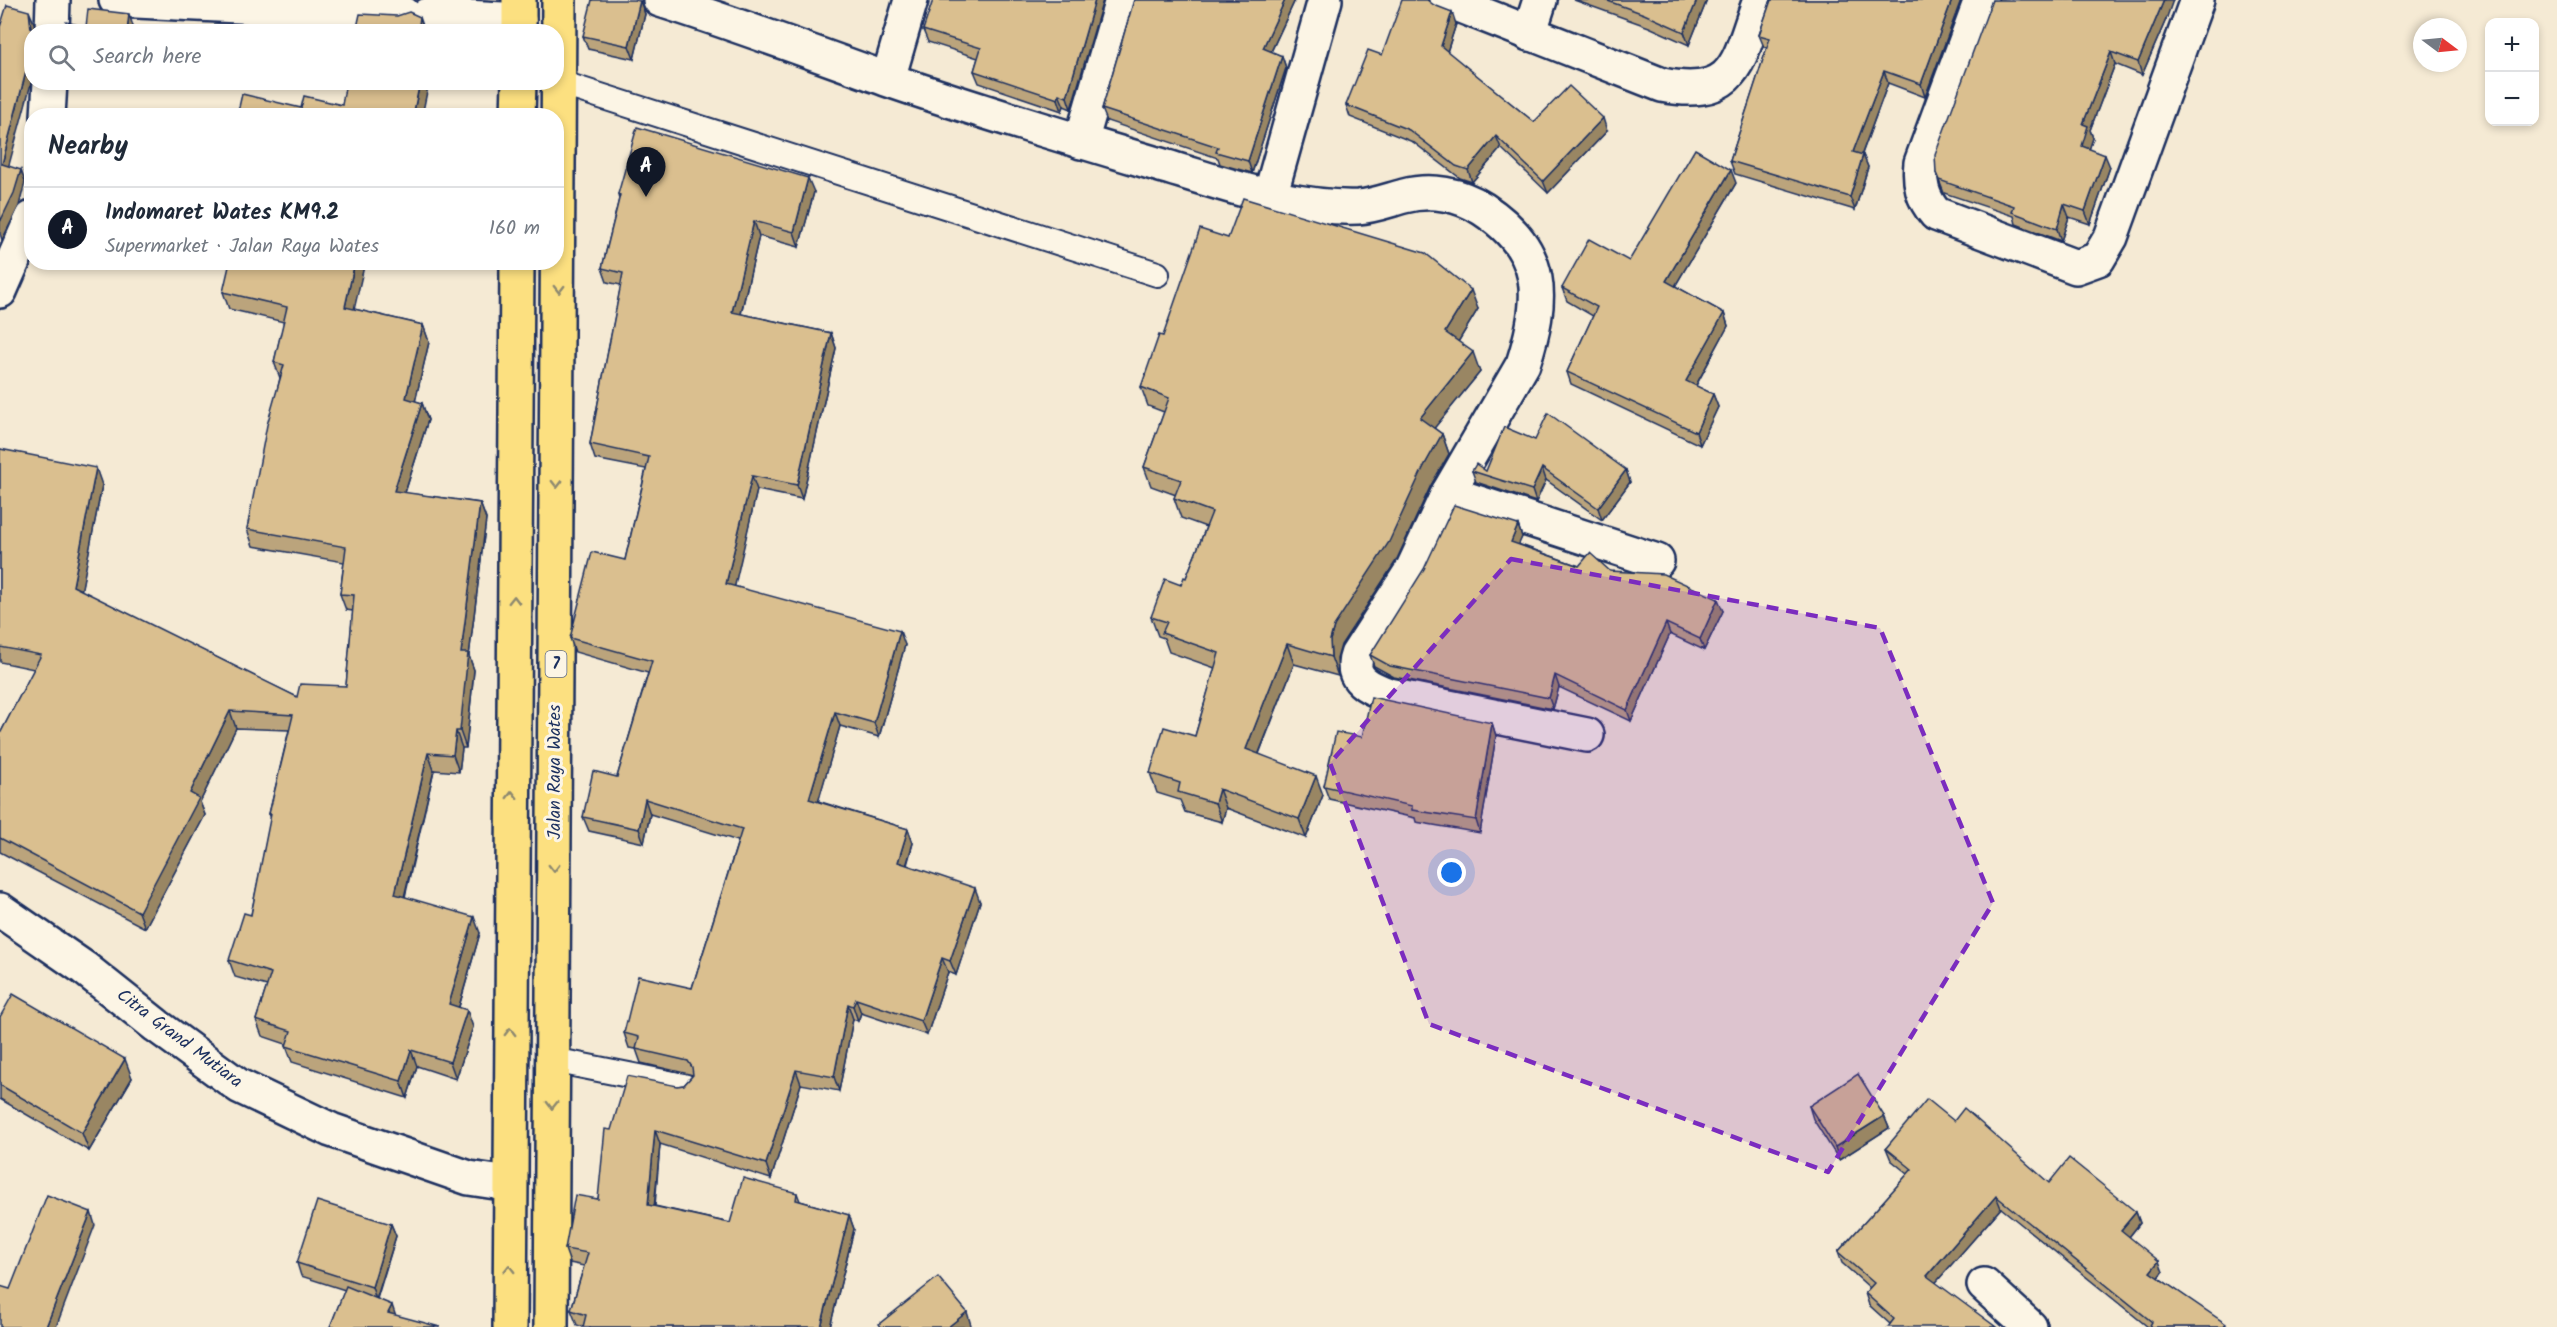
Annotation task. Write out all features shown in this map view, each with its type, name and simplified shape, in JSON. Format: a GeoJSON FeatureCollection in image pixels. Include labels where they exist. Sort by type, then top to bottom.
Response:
{"type":"FeatureCollection","features":[{"type":"Feature","properties":{"kind":"highway","name":"Jalan Raya Wates"},"geometry":{"type":"LineString","coordinates":[[559,0],[559,24]]}},
{"type":"Feature","properties":{"kind":"highway"},"geometry":{"type":"LineString","coordinates":[[518,108],[519,90]]}},
{"type":"Feature","properties":{"kind":"highway","name":"Jalan Raya Wates"},"geometry":{"type":"LineString","coordinates":[[560,90],[560,108]]}},
{"type":"Feature","properties":{"kind":"highway"},"geometry":{"type":"LineString","coordinates":[[510,1327],[509,1184],[517,270]]}},
{"type":"Feature","properties":{"kind":"highway","name":"Jalan Raya Wates"},"geometry":{"type":"LineString","coordinates":[[551,1327],[559,270]]}},
{"type":"Feature","properties":{"kind":"street"},"geometry":{"type":"LineString","coordinates":[[52,24],[53,0]]}},
{"type":"Feature","properties":{"kind":"street"},"geometry":{"type":"LineString","coordinates":[[116,0],[416,15],[519,17]]}},
{"type":"Feature","properties":{"kind":"street"},"geometry":{"type":"LineString","coordinates":[[660,0],[733,23],[888,79],[1081,142],[1270,196],[1359,207],[1427,192],[1451,195],[1481,208],[1497,220],[1524,249],[1536,275],[1538,308],[1530,343],[1523,364],[1448,494],[1412,570],[1357,655],[1354,663],[1355,671],[1362,682],[1389,695],[1587,735]]}},
{"type":"Feature","properties":{"kind":"street"},"geometry":{"type":"LineString","coordinates":[[888,79],[911,0]]}},
{"type":"Feature","properties":{"kind":"street"},"geometry":{"type":"LineString","coordinates":[[1081,142],[1122,0]]}},
{"type":"Feature","properties":{"kind":"street"},"geometry":{"type":"LineString","coordinates":[[1270,196],[1325,0]]}},
{"type":"Feature","properties":{"kind":"street"},"geometry":{"type":"LineString","coordinates":[[1446,0],[1662,85],[1680,88],[1700,88],[1718,84],[1733,72],[1760,0]]}},
{"type":"Feature","properties":{"kind":"street"},"geometry":{"type":"LineString","coordinates":[[1529,34],[1540,0]]}},
{"type":"Feature","properties":{"kind":"street"},"geometry":{"type":"LineString","coordinates":[[1981,0],[1921,163],[1919,180],[1923,196],[1936,214],[2076,267],[2098,259],[2111,237],[2197,0]]}},
{"type":"Feature","properties":{"kind":"street"},"geometry":{"type":"LineString","coordinates":[[48,108],[50,90]]}},
{"type":"Feature","properties":{"kind":"street"},"geometry":{"type":"LineString","coordinates":[[0,291],[24,236]]}},
{"type":"Feature","properties":{"kind":"street"},"geometry":{"type":"LineString","coordinates":[[1448,494],[1657,561]]}},
{"type":"Feature","properties":{"kind":"street","name":"Citra Grand Mutiara"},"geometry":{"type":"LineString","coordinates":[[0,910],[84,968],[156,1026],[239,1086],[331,1130],[469,1178],[509,1184]]}},
{"type":"Feature","properties":{"kind":"street"},"geometry":{"type":"LineString","coordinates":[[1984,1285],[2030,1327]]}},
{"type":"Feature","properties":{"kind":"lane"},"geometry":{"type":"LineString","coordinates":[[564,84],[1157,274]]}},
{"type":"Feature","properties":{"kind":"lane"},"geometry":{"type":"LineString","coordinates":[[553,1060],[684,1086]]}},
{"type":"Feature","properties":{"kind":"highlighted area"},"geometry":{"type":"Polygon","coordinates":[[[1511,559],[1880,628],[1993,903],[1828,1172],[1429,1024],[1330,763],[1511,559]]]}},
{"type":"Feature","properties":{"kind":"building"},"geometry":{"type":"Polygon","coordinates":[[[592,0],[640,1],[629,46],[583,36],[592,0]]]}},
{"type":"Feature","properties":{"kind":"building"},"geometry":{"type":"Polygon","coordinates":[[[933,0],[1095,0],[1067,97],[1059,94],[1058,99],[974,71],[981,48],[923,30],[933,0]]]}},
{"type":"Feature","properties":{"kind":"building"},"geometry":{"type":"Polygon","coordinates":[[[1134,0],[1285,0],[1263,48],[1282,56],[1248,161],[1216,152],[1218,147],[1102,109],[1134,0]]]}},
{"type":"Feature","properties":{"kind":"building"},"geometry":{"type":"Polygon","coordinates":[[[1402,0],[1427,0],[1452,12],[1441,46],[1534,122],[1569,86],[1603,118],[1543,181],[1496,136],[1468,170],[1456,166],[1409,130],[1346,105],[1368,50],[1382,55],[1402,0]]]}},
{"type":"Feature","properties":{"kind":"building"},"geometry":{"type":"Polygon","coordinates":[[[1605,0],[1697,0],[1684,32],[1605,0]]]}},
{"type":"Feature","properties":{"kind":"building"},"geometry":{"type":"Polygon","coordinates":[[[1771,0],[1952,0],[1921,84],[1884,71],[1853,152],[1863,155],[1850,197],[1730,161],[1770,38],[1759,35],[1771,0]]]}},
{"type":"Feature","properties":{"kind":"building"},"geometry":{"type":"Polygon","coordinates":[[[1992,0],[2164,0],[2138,62],[2111,52],[2083,124],[2088,126],[2082,146],[2105,155],[2085,211],[2064,204],[2057,229],[2012,212],[2014,206],[1939,180],[1936,173],[1935,155],[1992,0]]]}},
{"type":"Feature","properties":{"kind":"building"},"geometry":{"type":"Polygon","coordinates":[[[7,5],[29,11],[30,24],[24,24],[24,80],[2,164],[21,170],[14,193],[0,222],[0,27],[7,5]]]}},
{"type":"Feature","properties":{"kind":"building"},"geometry":{"type":"Polygon","coordinates":[[[88,9],[129,14],[128,24],[86,24],[88,9]]]}},
{"type":"Feature","properties":{"kind":"building"},"geometry":{"type":"Polygon","coordinates":[[[409,12],[420,17],[419,24],[358,24],[360,14],[397,16],[409,12]]]}},
{"type":"Feature","properties":{"kind":"building"},"geometry":{"type":"Polygon","coordinates":[[[345,90],[418,90],[415,108],[301,108],[304,96],[342,105],[345,90]]]}},
{"type":"Feature","properties":{"kind":"building"},"geometry":{"type":"Polygon","coordinates":[[[242,94],[301,108],[239,108],[242,94]]]}},
{"type":"Feature","properties":{"kind":"building"},"geometry":{"type":"Polygon","coordinates":[[[637,127],[808,178],[794,232],[754,221],[732,312],[831,333],[797,485],[752,476],[726,584],[900,631],[874,723],[835,712],[809,799],[908,829],[898,862],[975,888],[950,961],[942,958],[921,1021],[856,999],[853,1006],[848,1004],[834,1077],[796,1070],[766,1164],[655,1130],[648,1205],[730,1223],[743,1178],[797,1193],[796,1200],[849,1215],[821,1327],[583,1327],[586,1315],[571,1310],[588,1253],[565,1249],[575,1195],[598,1199],[605,1129],[611,1130],[627,1076],[677,1086],[684,1085],[693,1075],[688,1061],[636,1049],[639,1037],[624,1033],[638,976],[692,988],[742,829],[645,799],[639,829],[583,817],[593,771],[617,777],[652,661],[570,638],[592,552],[625,560],[649,457],[590,444],[623,273],[602,268],[620,195],[618,194],[637,127]]]}},
{"type":"Feature","properties":{"kind":"building"},"geometry":{"type":"Polygon","coordinates":[[[1695,149],[1731,170],[1666,281],[1724,313],[1686,381],[1713,394],[1696,432],[1567,372],[1597,307],[1562,288],[1589,239],[1629,261],[1695,149]]]}},
{"type":"Feature","properties":{"kind":"building"},"geometry":{"type":"Polygon","coordinates":[[[1243,198],[1425,253],[1471,290],[1445,332],[1473,352],[1420,418],[1442,434],[1424,466],[1389,542],[1334,626],[1330,640],[1331,657],[1287,644],[1246,749],[1316,776],[1299,819],[1219,789],[1215,803],[1178,792],[1180,783],[1150,773],[1164,727],[1195,736],[1219,653],[1162,633],[1167,622],[1151,617],[1165,579],[1181,585],[1184,577],[1186,578],[1212,512],[1174,498],[1181,480],[1144,467],[1169,398],[1141,387],[1159,335],[1163,336],[1200,229],[1228,238],[1243,198]]]}},
{"type":"Feature","properties":{"kind":"building"},"geometry":{"type":"Polygon","coordinates":[[[228,270],[353,270],[345,307],[423,325],[406,398],[422,403],[394,491],[480,503],[461,653],[468,653],[460,731],[456,731],[453,755],[428,753],[395,894],[474,917],[449,1004],[467,1010],[450,1062],[411,1050],[401,1081],[286,1046],[291,1031],[256,1020],[271,973],[229,960],[244,913],[251,915],[271,814],[269,814],[293,715],[230,711],[190,793],[199,798],[139,912],[0,838],[0,734],[41,655],[0,647],[0,449],[96,468],[73,586],[297,697],[300,684],[346,686],[354,595],[340,594],[346,547],[247,529],[267,425],[284,365],[274,362],[287,307],[223,292],[228,270]]]}},
{"type":"Feature","properties":{"kind":"building"},"geometry":{"type":"Polygon","coordinates":[[[1548,413],[1626,470],[1598,508],[1542,468],[1532,490],[1472,471],[1476,464],[1486,471],[1504,427],[1535,440],[1548,413]]]}},
{"type":"Feature","properties":{"kind":"building"},"geometry":{"type":"Polygon","coordinates":[[[1454,505],[1518,525],[1511,542],[1579,566],[1590,553],[1610,571],[1663,574],[1718,599],[1700,639],[1666,623],[1627,710],[1555,675],[1549,698],[1390,666],[1370,655],[1424,569],[1454,505]]]}},
{"type":"Feature","properties":{"kind":"building"},"geometry":{"type":"Polygon","coordinates":[[[1371,697],[1492,723],[1476,820],[1412,810],[1412,806],[1324,786],[1336,732],[1362,737],[1371,697]]]}},
{"type":"Feature","properties":{"kind":"building"},"geometry":{"type":"Polygon","coordinates":[[[13,994],[125,1059],[82,1133],[0,1085],[0,1017],[13,994]]]}},
{"type":"Feature","properties":{"kind":"building"},"geometry":{"type":"Polygon","coordinates":[[[1858,1074],[1884,1116],[1835,1147],[1809,1106],[1858,1074]]]}},
{"type":"Feature","properties":{"kind":"building"},"geometry":{"type":"Polygon","coordinates":[[[1927,1099],[1954,1121],[1964,1108],[2049,1183],[2069,1158],[2136,1212],[2121,1230],[2159,1261],[2150,1272],[2226,1324],[2224,1327],[2149,1327],[2152,1322],[1996,1196],[1927,1276],[1996,1327],[1888,1327],[1894,1319],[1865,1293],[1874,1283],[1838,1252],[1912,1169],[1886,1148],[1927,1099]]]}},
{"type":"Feature","properties":{"kind":"building"},"geometry":{"type":"Polygon","coordinates":[[[47,1195],[91,1212],[46,1327],[0,1327],[0,1286],[10,1289],[47,1195]]]}},
{"type":"Feature","properties":{"kind":"building"},"geometry":{"type":"Polygon","coordinates":[[[317,1201],[391,1224],[372,1287],[297,1263],[317,1201]]]}},
{"type":"Feature","properties":{"kind":"building"},"geometry":{"type":"Polygon","coordinates":[[[938,1277],[967,1312],[948,1327],[881,1327],[879,1324],[938,1277]]]}},
{"type":"Feature","properties":{"kind":"building"},"geometry":{"type":"Polygon","coordinates":[[[346,1286],[392,1305],[388,1313],[440,1327],[330,1327],[346,1286]]]}},
{"type":"Feature","properties":{"kind":"place","name":"Indomaret Wates KM9.2"},"geometry":{"type":"Point","coordinates":[646,197]}}]}
